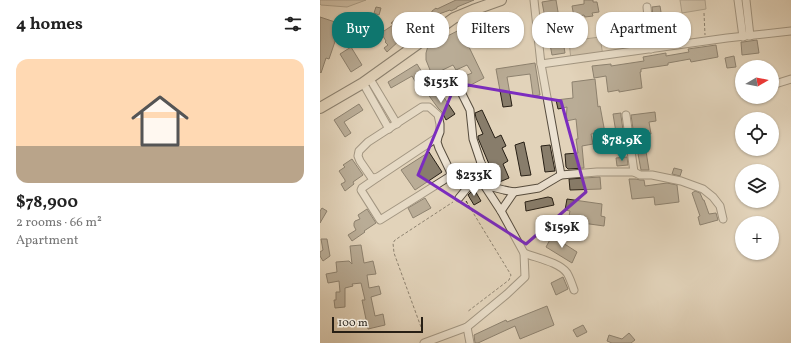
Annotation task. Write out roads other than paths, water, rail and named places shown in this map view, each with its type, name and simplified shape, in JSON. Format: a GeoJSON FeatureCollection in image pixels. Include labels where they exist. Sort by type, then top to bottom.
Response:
{"type":"FeatureCollection","features":[{"type":"Feature","properties":{"kind":"highway"},"geometry":{"type":"LineString","coordinates":[[320,108],[366,81],[454,18],[501,0]]}},
{"type":"Feature","properties":{"kind":"lane"},"geometry":{"type":"LineString","coordinates":[[534,0],[541,64],[561,175]]}},
{"type":"Feature","properties":{"kind":"lane"},"geometry":{"type":"LineString","coordinates":[[738,0],[747,36]]}},
{"type":"Feature","properties":{"kind":"lane"},"geometry":{"type":"LineString","coordinates":[[746,0],[747,36]]}},
{"type":"Feature","properties":{"kind":"lane"},"geometry":{"type":"LineString","coordinates":[[647,7],[651,49]]}},
{"type":"Feature","properties":{"kind":"lane"},"geometry":{"type":"LineString","coordinates":[[541,64],[791,31]]}},
{"type":"Feature","properties":{"kind":"lane"},"geometry":{"type":"LineString","coordinates":[[779,83],[791,79]]}},
{"type":"Feature","properties":{"kind":"lane"},"geometry":{"type":"LineString","coordinates":[[366,81],[396,124]]}},
{"type":"Feature","properties":{"kind":"lane"},"geometry":{"type":"LineString","coordinates":[[366,81],[389,129]]}},
{"type":"Feature","properties":{"kind":"lane"},"geometry":{"type":"LineString","coordinates":[[460,90],[470,110],[473,139],[481,164],[492,187]]}},
{"type":"Feature","properties":{"kind":"lane"},"geometry":{"type":"LineString","coordinates":[[378,177],[371,177],[360,161],[358,156],[360,151],[363,147],[422,107],[429,107],[438,115],[440,132],[437,142],[439,148],[452,175],[462,180],[514,192],[539,188],[561,175],[597,172],[634,172],[640,175],[652,175],[681,181],[703,189],[713,197],[720,206],[723,218]]}},
{"type":"Feature","properties":{"kind":"lane"},"geometry":{"type":"LineString","coordinates":[[626,115],[634,172]]}},
{"type":"Feature","properties":{"kind":"lane"},"geometry":{"type":"LineString","coordinates":[[438,137],[361,190],[380,220],[452,175]]}},
{"type":"Feature","properties":{"kind":"lane"},"geometry":{"type":"LineString","coordinates":[[459,198],[472,182],[481,164]]}},
{"type":"Feature","properties":{"kind":"lane"},"geometry":{"type":"LineString","coordinates":[[424,343],[467,328],[525,277],[524,253],[501,211],[484,185]]}},
{"type":"Feature","properties":{"kind":"lane"},"geometry":{"type":"LineString","coordinates":[[501,211],[514,192]]}},
{"type":"Feature","properties":{"kind":"lane"},"geometry":{"type":"LineString","coordinates":[[524,253],[554,263],[566,271],[574,290]]}},
{"type":"Feature","properties":{"kind":"lane"},"geometry":{"type":"LineString","coordinates":[[467,328],[470,343]]}}]}
